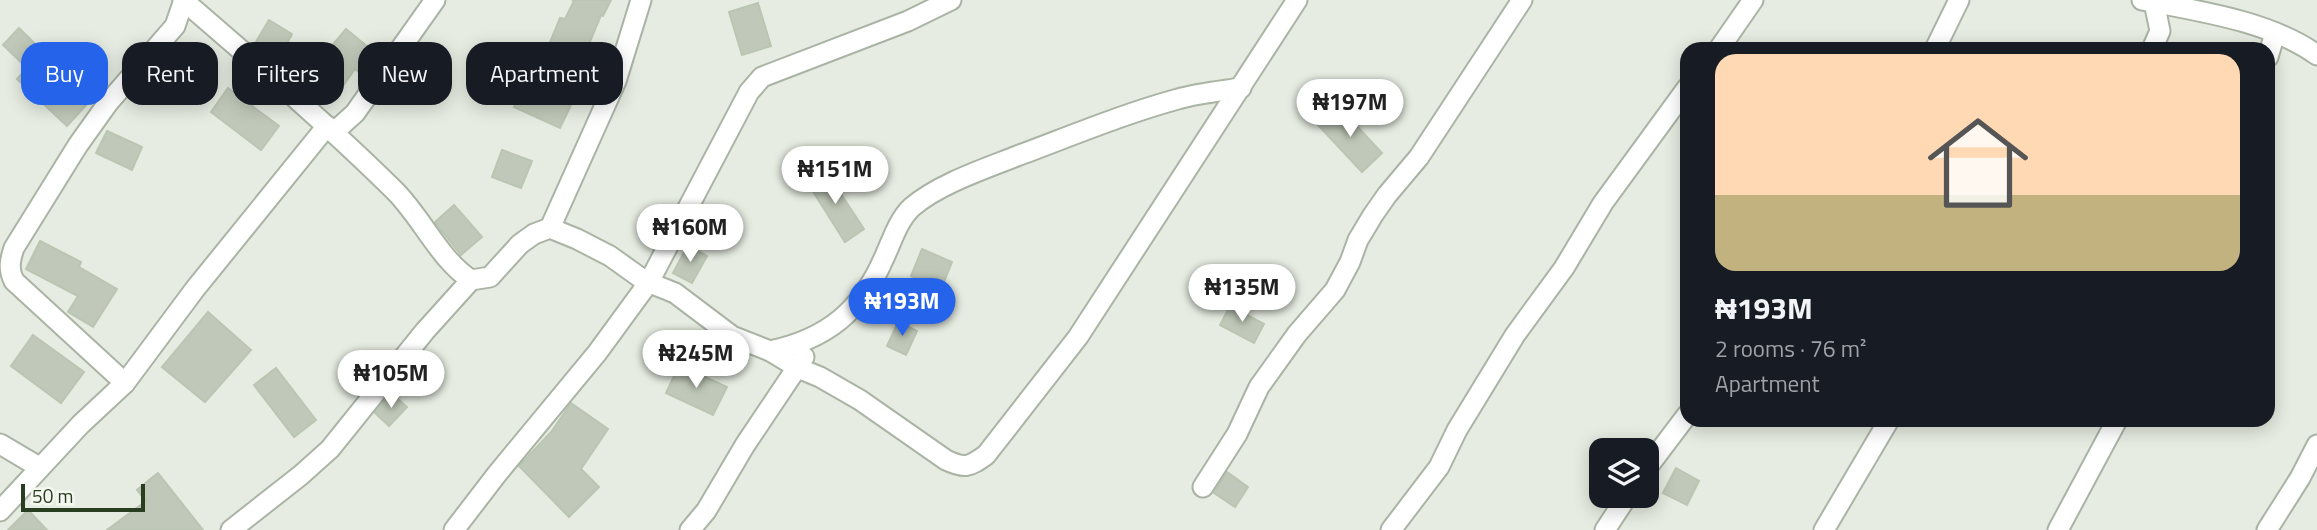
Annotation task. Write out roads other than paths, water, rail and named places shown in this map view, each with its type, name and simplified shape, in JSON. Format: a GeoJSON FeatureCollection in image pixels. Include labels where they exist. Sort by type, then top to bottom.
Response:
{"type":"FeatureCollection","features":[{"type":"Feature","properties":{"kind":"street"},"geometry":{"type":"LineString","coordinates":[[0,511],[39,467],[125,383],[195,289],[331,129],[355,113],[435,0]]}},
{"type":"Feature","properties":{"kind":"street"},"geometry":{"type":"LineString","coordinates":[[550,228],[615,81],[641,0]]}},
{"type":"Feature","properties":{"kind":"street"},"geometry":{"type":"LineString","coordinates":[[454,530],[597,353],[649,282],[749,92],[762,77],[908,21],[951,0]]}},
{"type":"Feature","properties":{"kind":"street"},"geometry":{"type":"LineString","coordinates":[[231,530],[330,449],[425,331],[471,280],[490,276],[520,244],[534,234],[550,228],[610,256],[649,282],[675,293],[732,336],[770,351],[860,400],[946,460],[959,467],[970,466],[986,456],[1078,337],[1297,0]]}},
{"type":"Feature","properties":{"kind":"street"},"geometry":{"type":"LineString","coordinates":[[1203,487],[1237,434],[1259,387],[1297,334],[1335,290],[1373,215],[1419,158],[1522,0]]}},
{"type":"Feature","properties":{"kind":"street"},"geometry":{"type":"LineString","coordinates":[[1724,42],[1753,0]]}},
{"type":"Feature","properties":{"kind":"street"},"geometry":{"type":"LineString","coordinates":[[1939,42],[1958,0]]}},
{"type":"Feature","properties":{"kind":"street"},"geometry":{"type":"LineString","coordinates":[[2148,1],[2202,12],[2275,33],[2313,48]]}},
{"type":"Feature","properties":{"kind":"street"},"geometry":{"type":"LineString","coordinates":[[2148,1],[2160,31],[2155,42]]}},
{"type":"Feature","properties":{"kind":"street"},"geometry":{"type":"LineString","coordinates":[[125,383],[22,289],[10,272],[10,262],[14,248],[78,145],[108,103],[175,26],[191,2],[398,194],[450,263],[471,280]]}},
{"type":"Feature","properties":{"kind":"street"},"geometry":{"type":"LineString","coordinates":[[2272,42],[2275,33]]}},
{"type":"Feature","properties":{"kind":"street"},"geometry":{"type":"LineString","coordinates":[[770,351],[791,347],[842,321],[865,295],[901,222],[911,209],[930,194],[992,166],[1116,118],[1181,98],[1241,88]]}},
{"type":"Feature","properties":{"kind":"street"},"geometry":{"type":"LineString","coordinates":[[1391,530],[1439,467],[1457,430],[1515,335],[1564,268],[1603,203],[1680,98]]}},
{"type":"Feature","properties":{"kind":"street"},"geometry":{"type":"LineString","coordinates":[[690,530],[706,511],[814,337]]}},
{"type":"Feature","properties":{"kind":"street"},"geometry":{"type":"LineString","coordinates":[[1659,452],[1680,424]]}},
{"type":"Feature","properties":{"kind":"street"},"geometry":{"type":"LineString","coordinates":[[1824,530],[1885,427]]}},
{"type":"Feature","properties":{"kind":"street"},"geometry":{"type":"LineString","coordinates":[[2058,530],[2113,427]]}},
{"type":"Feature","properties":{"kind":"street"},"geometry":{"type":"LineString","coordinates":[[0,444],[39,467]]}},
{"type":"Feature","properties":{"kind":"street"},"geometry":{"type":"LineString","coordinates":[[2267,530],[2317,445]]}},
{"type":"Feature","properties":{"kind":"street"},"geometry":{"type":"LineString","coordinates":[[1605,530],[1619,508]]}}]}
